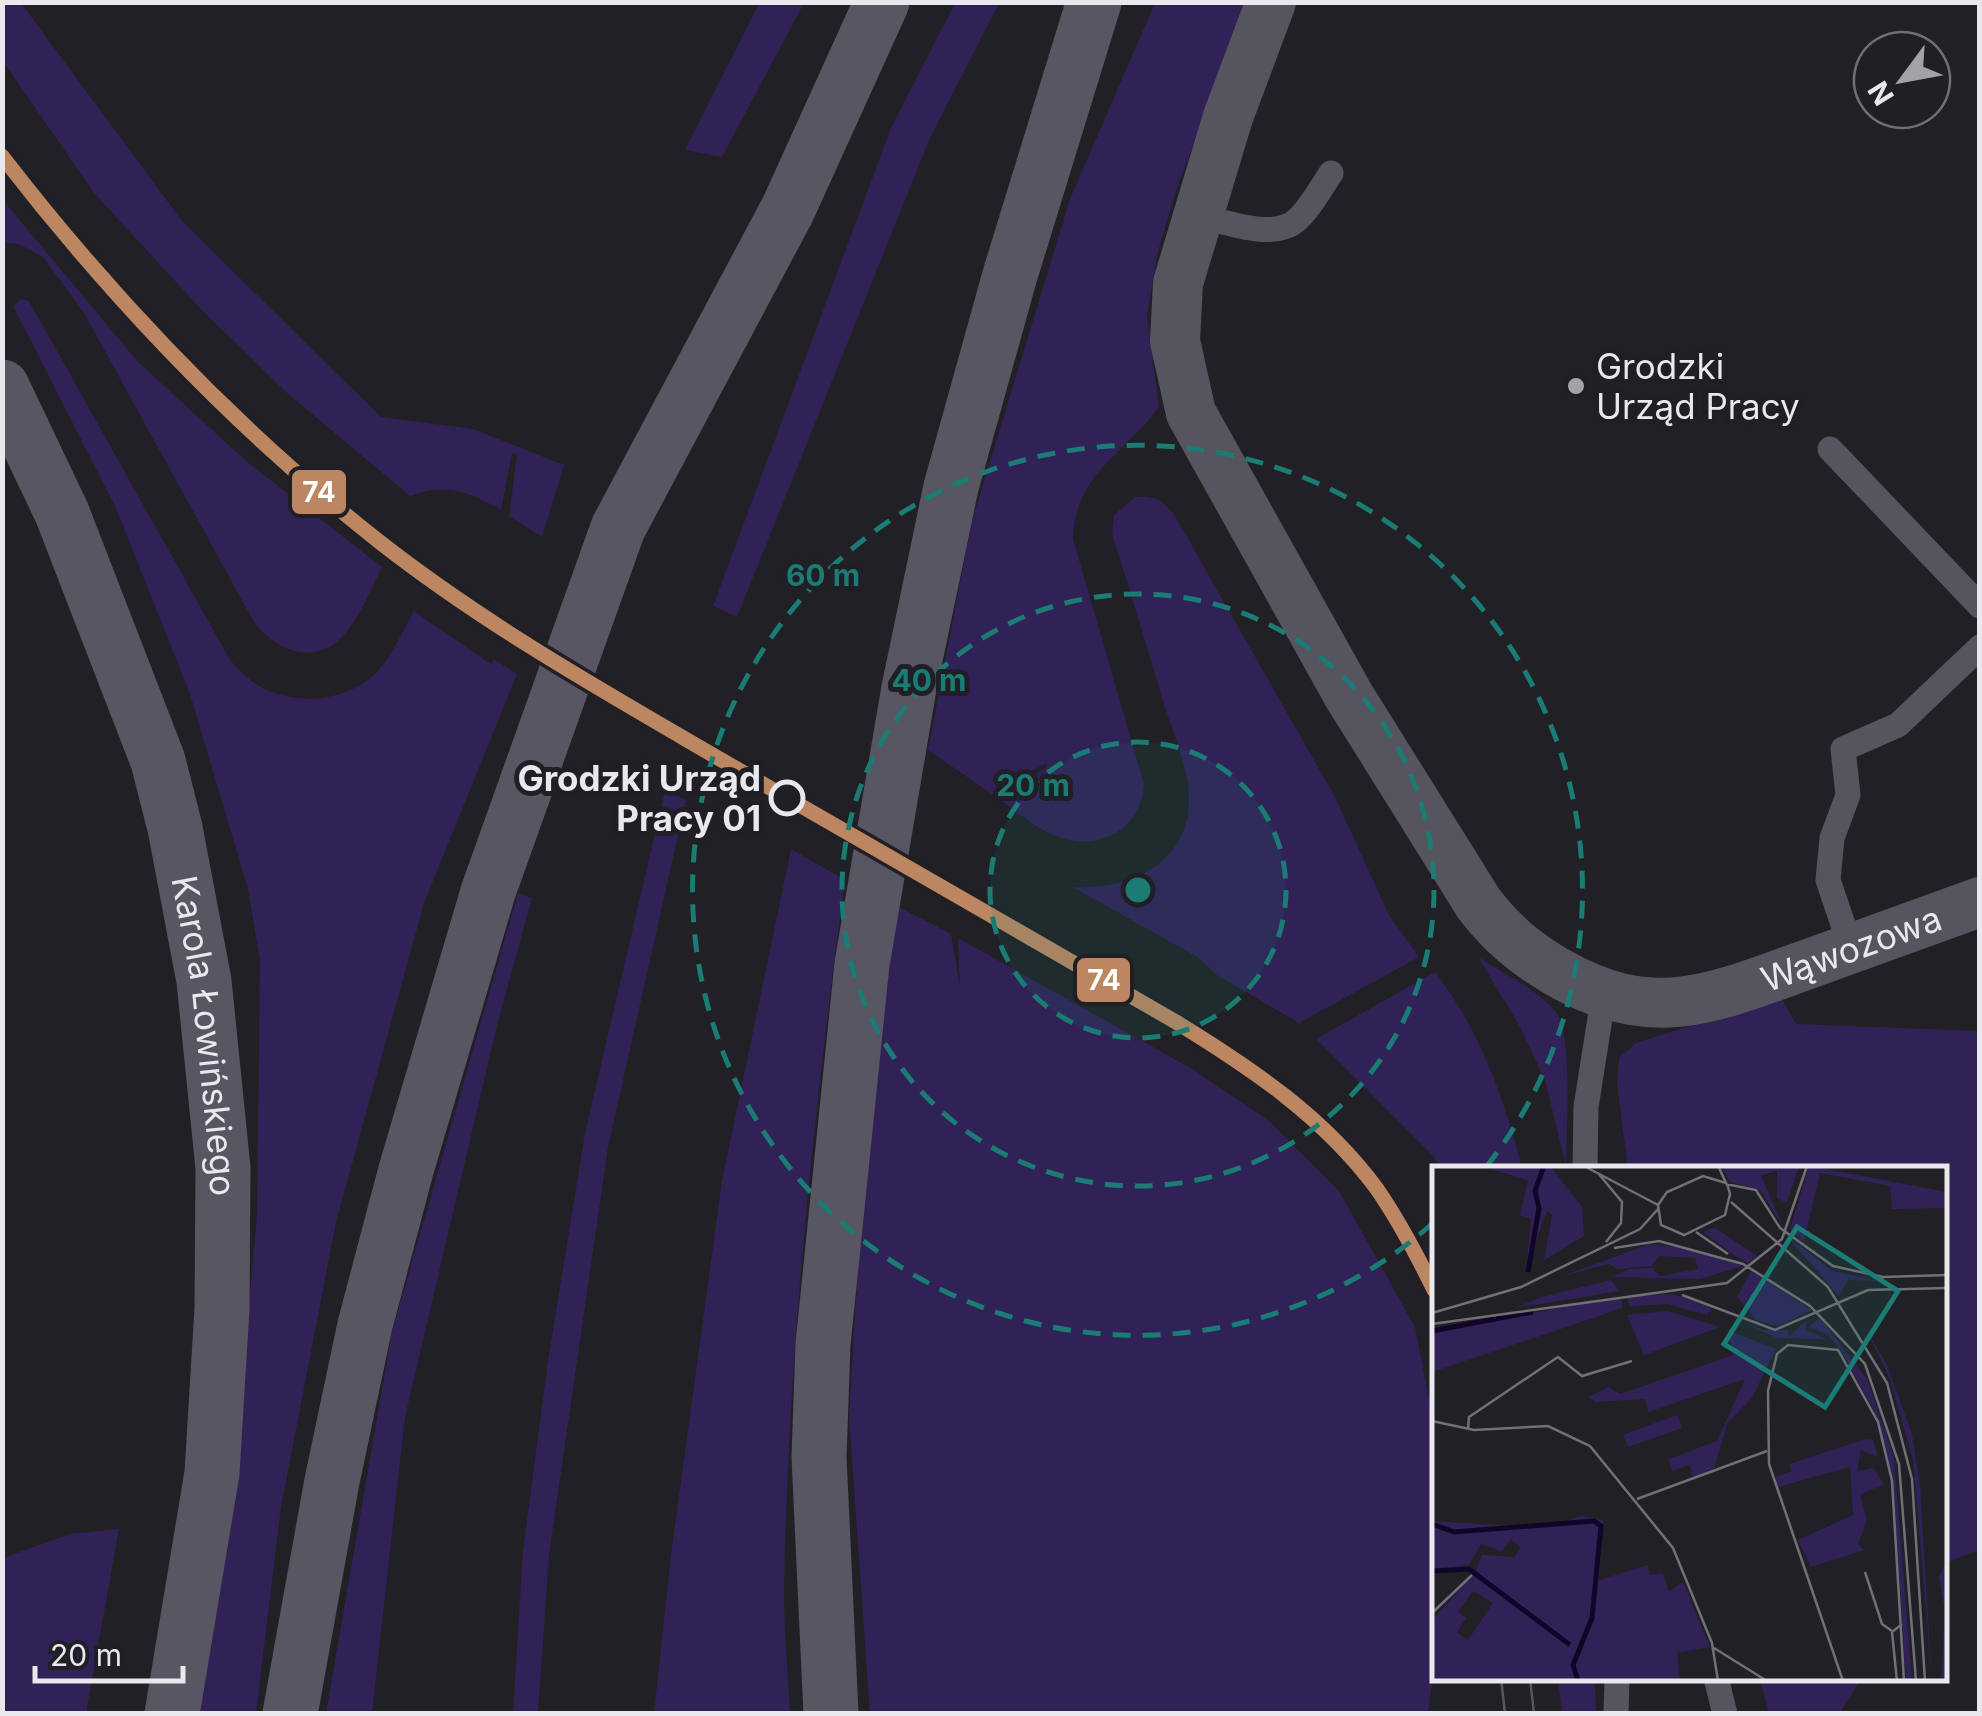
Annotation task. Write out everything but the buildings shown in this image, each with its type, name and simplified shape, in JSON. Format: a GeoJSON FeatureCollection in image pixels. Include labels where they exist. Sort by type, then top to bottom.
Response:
{"type":"FeatureCollection","features":[{"type":"Feature","properties":{"kind":"main road"},"geometry":{"type":"LineString","coordinates":[[290,1714],[365,1325],[488,892],[618,528],[788,208],[882,2]]}},
{"type":"Feature","properties":{"kind":"main road"},"geometry":{"type":"LineString","coordinates":[[832,1714],[819,1457],[831,1242],[862,964],[908,688],[951,488],[1010,275],[1094,2]]}},
{"type":"Feature","properties":{"kind":"main road","name":"Karola Łowińskiego"},"geometry":{"type":"LineString","coordinates":[[2,387],[62,513],[158,761],[204,981],[222,1168],[222,1308],[212,1474],[172,1714]]}},
{"type":"Feature","properties":{"kind":"street","name":"Wąwozowa"},"geometry":{"type":"LineString","coordinates":[[1271,2],[1228,117],[1182,264],[1174,322],[1177,360],[1192,413],[1348,696],[1479,904],[1502,933],[1526,953],[1572,980],[1628,1002],[1652,1004],[1724,994],[1980,902]]}},
{"type":"Feature","properties":{"kind":"lane"},"geometry":{"type":"LineString","coordinates":[[1196,215],[1256,229],[1290,224],[1300,218],[1331,173]]}},
{"type":"Feature","properties":{"kind":"lane"},"geometry":{"type":"LineString","coordinates":[[1830,450],[1980,606]]}},
{"type":"Feature","properties":{"kind":"lane"},"geometry":{"type":"LineString","coordinates":[[1852,948],[1828,880],[1832,838],[1848,795],[1843,749],[1898,725],[1980,646]]}},
{"type":"Feature","properties":{"kind":"lane"},"geometry":{"type":"LineString","coordinates":[[1585,1166],[1586,1108],[1604,994]]}},
{"type":"Feature","properties":{"kind":"lane"},"geometry":{"type":"LineString","coordinates":[[1616,1714],[1617,1681]]}},
{"type":"Feature","properties":{"kind":"lane"},"geometry":{"type":"LineString","coordinates":[[1717,1681],[1726,1714]]}},
{"type":"Feature","properties":{"kind":"shaded area"},"geometry":{"type":"Polygon","coordinates":[[[2,3],[21,3],[182,221],[381,417],[473,429],[564,465],[542,537],[509,516],[517,454],[512,453],[501,510],[457,491],[434,490],[410,496],[286,392],[200,308],[94,193],[3,61],[2,3]]]}},
{"type":"Feature","properties":{"kind":"shaded area"},"geometry":{"type":"Polygon","coordinates":[[[759,3],[804,3],[722,157],[685,150],[759,3]]]}},
{"type":"Feature","properties":{"kind":"shaded area"},"geometry":{"type":"Polygon","coordinates":[[[955,3],[999,3],[930,138],[737,617],[713,606],[891,128],[955,3]]]}},
{"type":"Feature","properties":{"kind":"shaded area"},"geometry":{"type":"Polygon","coordinates":[[[1155,3],[1250,3],[1179,181],[1157,255],[1147,316],[1159,407],[1092,481],[1076,516],[1073,539],[1144,784],[1141,801],[1125,826],[1113,834],[1099,840],[1068,840],[1044,831],[999,799],[1047,767],[1046,763],[992,794],[928,750],[972,521],[1070,199],[1155,3]]]}},
{"type":"Feature","properties":{"kind":"shaded area"},"geometry":{"type":"Polygon","coordinates":[[[2,199],[138,362],[246,461],[382,567],[358,615],[337,642],[325,649],[300,652],[275,642],[254,622],[84,313],[43,257],[19,244],[3,243],[2,199]]]}},
{"type":"Feature","properties":{"kind":"shaded area"},"geometry":{"type":"Polygon","coordinates":[[[21,299],[29,301],[230,660],[253,682],[267,690],[300,698],[349,691],[382,666],[414,611],[492,665],[494,659],[517,674],[424,903],[336,1222],[281,1507],[256,1713],[195,1713],[231,1512],[257,1216],[260,960],[248,889],[190,694],[116,508],[13,306],[21,299]]]}},
{"type":"Feature","properties":{"kind":"shaded area"},"geometry":{"type":"Polygon","coordinates":[[[1135,497],[1158,500],[1175,516],[1334,795],[1389,915],[1419,957],[1299,1023],[1217,975],[1199,958],[1073,887],[1114,884],[1151,869],[1178,842],[1186,823],[1189,801],[1184,764],[1112,534],[1114,515],[1135,497]]]}},
{"type":"Feature","properties":{"kind":"shaded area"},"geometry":{"type":"Polygon","coordinates":[[[665,791],[686,800],[608,1147],[549,1555],[538,1713],[513,1713],[523,1551],[548,1361],[585,1133],[665,791]]]}},
{"type":"Feature","properties":{"kind":"shaded area"},"geometry":{"type":"Polygon","coordinates":[[[791,849],[845,880],[813,1146],[791,1414],[784,1592],[790,1713],[654,1713],[671,1555],[722,1181],[791,849]]]}},
{"type":"Feature","properties":{"kind":"shaded area"},"geometry":{"type":"Polygon","coordinates":[[[518,893],[532,898],[497,1025],[405,1417],[372,1713],[326,1713],[392,1332],[518,893]]]}},
{"type":"Feature","properties":{"kind":"shaded area"},"geometry":{"type":"Polygon","coordinates":[[[895,905],[951,934],[960,988],[958,938],[1194,1070],[1270,1122],[1339,1191],[1415,1327],[1432,1415],[1432,1681],[1428,1713],[870,1714],[849,1417],[863,1185],[895,905]]]}},
{"type":"Feature","properties":{"kind":"shaded area"},"geometry":{"type":"Polygon","coordinates":[[[1478,957],[1538,995],[1561,1023],[1567,1062],[1566,1166],[1545,1080],[1519,1025],[1478,957]]]}},
{"type":"Feature","properties":{"kind":"shaded area"},"geometry":{"type":"Polygon","coordinates":[[[1435,972],[1465,1017],[1489,1065],[1521,1166],[1439,1166],[1316,1039],[1435,972]]]}},
{"type":"Feature","properties":{"kind":"shaded area"},"geometry":{"type":"Polygon","coordinates":[[[1781,998],[1796,1024],[1979,1031],[1979,1550],[1947,1562],[1947,1166],[1628,1166],[1617,1084],[1619,1058],[1636,1043],[1781,998]]]}},
{"type":"Feature","properties":{"kind":"shaded area"},"geometry":{"type":"Polygon","coordinates":[[[119,1529],[86,1713],[3,1713],[3,1558],[70,1534],[119,1529]]]}},
{"type":"Feature","properties":{"kind":"shaded area"},"geometry":{"type":"Polygon","coordinates":[[[1558,1681],[1595,1681],[1596,1713],[1562,1713],[1558,1681]]]}},
{"type":"Feature","properties":{"kind":"shaded area"},"geometry":{"type":"Polygon","coordinates":[[[1761,1681],[1860,1681],[1839,1714],[1769,1713],[1761,1681]]]}},
{"type":"Feature","properties":{"kind":"tram line"},"geometry":{"type":"LineString","coordinates":[[1501,1681],[1505,1714]]}},
{"type":"Feature","properties":{"kind":"tram line"},"geometry":{"type":"LineString","coordinates":[[1530,1681],[1534,1714]]}},
{"type":"Feature","properties":{"kind":"transit line","name":"74"},"geometry":{"type":"LineString","coordinates":[[2,156],[88,262],[180,362],[277,455],[381,543],[462,602],[589,682],[1176,1022],[1259,1076],[1310,1117],[1356,1163],[1393,1213],[1432,1286]]}},
{"type":"Feature","properties":{"kind":"place","name":"Grodzki Urząd Pracy"},"geometry":{"type":"Point","coordinates":[1576,386]}},
{"type":"Feature","properties":{"kind":"place","name":"Grodzki Urząd Pracy 01"},"geometry":{"type":"Point","coordinates":[787,798]}}]}
